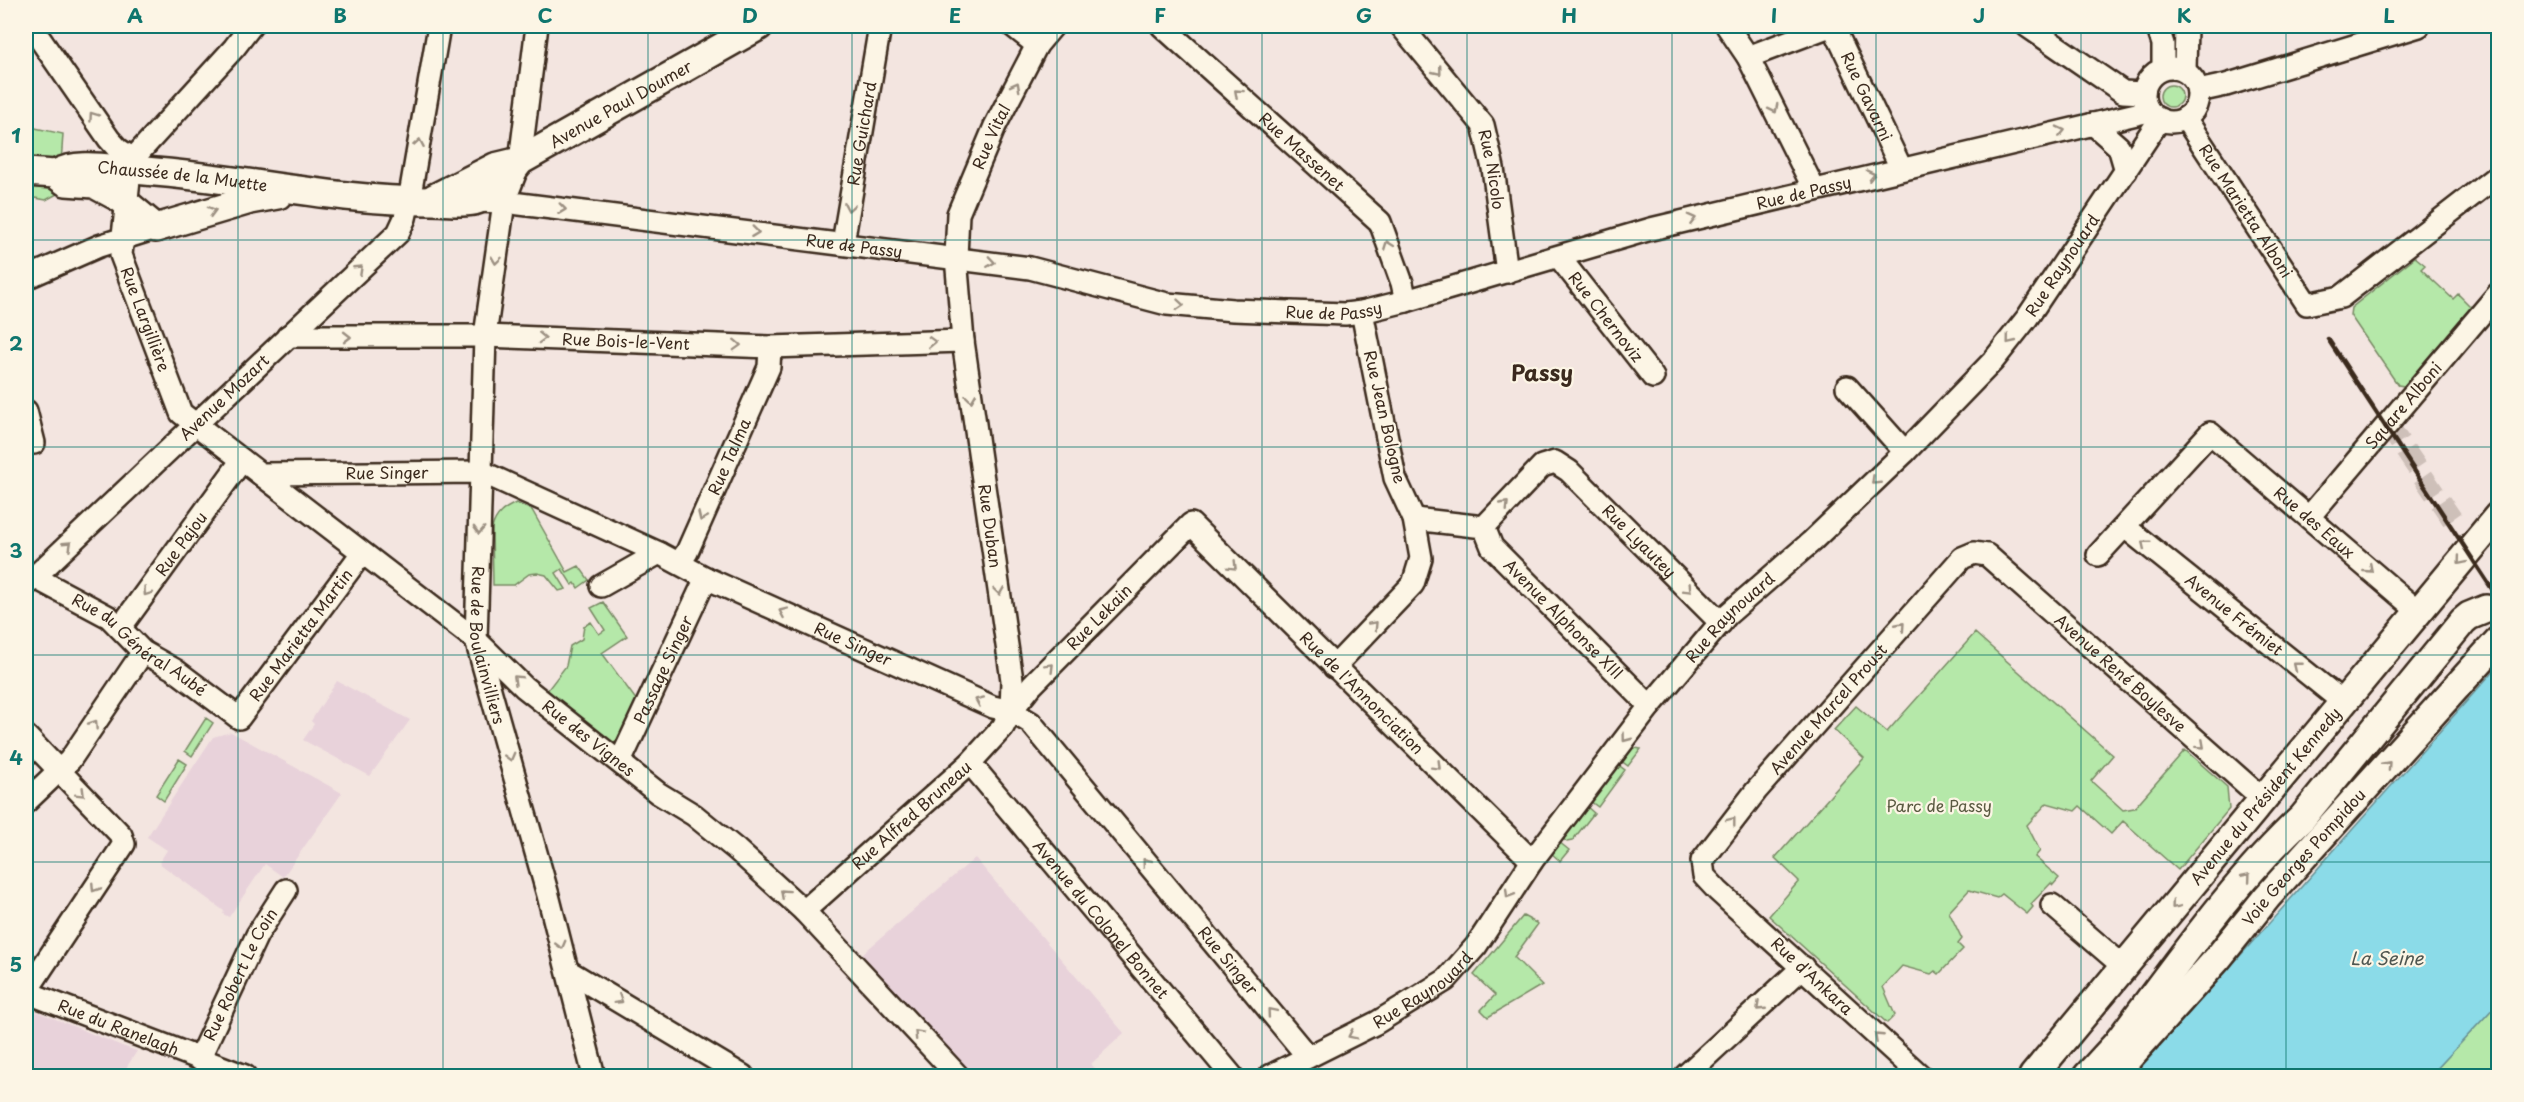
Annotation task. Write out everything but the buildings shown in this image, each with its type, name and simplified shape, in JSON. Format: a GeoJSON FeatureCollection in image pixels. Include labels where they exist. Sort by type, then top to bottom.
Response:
{"type":"FeatureCollection","features":[{"type":"Feature","properties":{"kind":"main road","name":"Avenue Paul Doumer"},"geometry":{"type":"LineString","coordinates":[[520,160],[759,26]]}},
{"type":"Feature","properties":{"kind":"main road"},"geometry":{"type":"LineString","coordinates":[[418,201],[495,167],[520,160]]}},
{"type":"Feature","properties":{"kind":"main road"},"geometry":{"type":"LineString","coordinates":[[476,201],[501,186],[520,160]]}},
{"type":"Feature","properties":{"kind":"main road","name":"Chaussée de la Muette"},"geometry":{"type":"LineString","coordinates":[[26,172],[55,174],[67,168],[131,164],[310,193],[418,201],[476,201]]}},
{"type":"Feature","properties":{"kind":"main road","name":"Chaussée de la Muette"},"geometry":{"type":"LineString","coordinates":[[55,174],[66,182],[94,184],[107,190],[156,228],[261,197],[310,193]]}},
{"type":"Feature","properties":{"kind":"main road","name":"Avenue du Président Kennedy"},"geometry":{"type":"LineString","coordinates":[[2033,1077],[2499,516]]}},
{"type":"Feature","properties":{"kind":"main road"},"geometry":{"type":"LineString","coordinates":[[2118,1042],[2208,925],[2276,842],[2302,818],[2463,621],[2469,616],[2496,618]]}},
{"type":"Feature","properties":{"kind":"main road","name":"Voie Georges Pompidou"},"geometry":{"type":"LineString","coordinates":[[2112,1077],[2218,958],[2496,618]]}},
{"type":"Feature","properties":{"kind":"main road"},"geometry":{"type":"LineString","coordinates":[[2264,800],[2275,806],[2295,808],[2317,799]]}},
{"type":"Feature","properties":{"kind":"main road"},"geometry":{"type":"LineString","coordinates":[[2087,1077],[2118,1042],[2204,956],[2267,897]]}},
{"type":"Feature","properties":{"kind":"street"},"geometry":{"type":"LineString","coordinates":[[36,28],[109,139],[131,164],[251,26]]}},
{"type":"Feature","properties":{"kind":"street","name":"Avenue Mozart"},"geometry":{"type":"LineString","coordinates":[[30,581],[398,233],[405,218],[418,201],[439,26]]}},
{"type":"Feature","properties":{"kind":"street"},"geometry":{"type":"LineString","coordinates":[[504,202],[520,160],[537,26]]}},
{"type":"Feature","properties":{"kind":"street","name":"Rue Guichard"},"geometry":{"type":"LineString","coordinates":[[843,243],[880,26]]}},
{"type":"Feature","properties":{"kind":"street"},"geometry":{"type":"LineString","coordinates":[[1013,26],[1037,45]]}},
{"type":"Feature","properties":{"kind":"street","name":"Rue Vital"},"geometry":{"type":"LineString","coordinates":[[963,341],[956,257],[958,214],[995,126],[1037,45],[1053,26]]}},
{"type":"Feature","properties":{"kind":"street","name":"Rue Massenet"},"geometry":{"type":"LineString","coordinates":[[1162,26],[1380,222],[1402,283],[1406,301]]}},
{"type":"Feature","properties":{"kind":"street","name":"Rue Nicolo"},"geometry":{"type":"LineString","coordinates":[[1401,26],[1483,125],[1493,168],[1506,272]]}},
{"type":"Feature","properties":{"kind":"street"},"geometry":{"type":"LineString","coordinates":[[1727,26],[1748,57],[1814,189]]}},
{"type":"Feature","properties":{"kind":"street"},"geometry":{"type":"LineString","coordinates":[[1748,57],[1832,26]]}},
{"type":"Feature","properties":{"kind":"street","name":"Rue Gavarni"},"geometry":{"type":"LineString","coordinates":[[1832,26],[1901,168]]}},
{"type":"Feature","properties":{"kind":"street"},"geometry":{"type":"LineString","coordinates":[[2027,26],[2122,92],[2173,122],[2185,118],[2195,106],[2198,91],[2193,80],[2185,71],[2163,68],[2149,79],[2151,108]]}},
{"type":"Feature","properties":{"kind":"street"},"geometry":{"type":"LineString","coordinates":[[2163,68],[2160,35],[2177,26]]}},
{"type":"Feature","properties":{"kind":"street"},"geometry":{"type":"LineString","coordinates":[[2185,71],[2186,26]]}},
{"type":"Feature","properties":{"kind":"street"},"geometry":{"type":"LineString","coordinates":[[2198,91],[2226,85],[2419,26]]}},
{"type":"Feature","properties":{"kind":"street"},"geometry":{"type":"LineString","coordinates":[[2122,92],[2122,117]]}},
{"type":"Feature","properties":{"kind":"street","name":"Rue de Passy"},"geometry":{"type":"LineString","coordinates":[[504,202],[1030,268],[1167,304],[1233,310],[1362,312],[1651,229],[2122,117],[2151,108]]}},
{"type":"Feature","properties":{"kind":"street","name":"Rue Raynouard"},"geometry":{"type":"LineString","coordinates":[[1270,1077],[1376,1023],[1446,980],[1476,946],[1532,861],[1650,706],[1721,622],[1811,542],[1905,452],[1993,361],[2027,318],[2126,171],[2151,108]]}},
{"type":"Feature","properties":{"kind":"street","name":"Rue Marietta Alboni"},"geometry":{"type":"LineString","coordinates":[[2185,118],[2307,304],[2341,297],[2493,179],[2499,184]]}},
{"type":"Feature","properties":{"kind":"street"},"geometry":{"type":"LineString","coordinates":[[2093,124],[2119,147],[2126,171]]}},
{"type":"Feature","properties":{"kind":"street","name":"Rue Largillière"},"geometry":{"type":"LineString","coordinates":[[131,164],[121,238],[121,255],[181,413],[195,425]]}},
{"type":"Feature","properties":{"kind":"street","name":"Chaussée de la Muette"},"geometry":{"type":"LineString","coordinates":[[476,201],[504,202]]}},
{"type":"Feature","properties":{"kind":"street","name":"Rue de Boulainvilliers"},"geometry":{"type":"LineString","coordinates":[[504,202],[485,336],[476,640],[568,971],[594,1077]]}},
{"type":"Feature","properties":{"kind":"street","name":"Chaussée de la Muette"},"geometry":{"type":"LineString","coordinates":[[26,278],[121,238],[156,228]]}},
{"type":"Feature","properties":{"kind":"street","name":"Rue Chernoviz"},"geometry":{"type":"LineString","coordinates":[[1559,257],[1653,377]]}},
{"type":"Feature","properties":{"kind":"street","name":"Square Alboni"},"geometry":{"type":"LineString","coordinates":[[2309,517],[2499,294]]}},
{"type":"Feature","properties":{"kind":"street","name":"Rue Jean Bologne"},"geometry":{"type":"LineString","coordinates":[[1334,667],[1413,584],[1421,558],[1414,519],[1395,478],[1362,312]]}},
{"type":"Feature","properties":{"kind":"street","name":"Rue Bois-le-Vent"},"geometry":{"type":"LineString","coordinates":[[288,336],[485,336],[770,347],[963,341]]}},
{"type":"Feature","properties":{"kind":"street","name":"Rue Duban"},"geometry":{"type":"LineString","coordinates":[[963,341],[1012,680],[1011,711]]}},
{"type":"Feature","properties":{"kind":"street","name":"Rue Talma"},"geometry":{"type":"LineString","coordinates":[[679,563],[687,552],[769,367],[770,347]]}},
{"type":"Feature","properties":{"kind":"street"},"geometry":{"type":"LineString","coordinates":[[1847,387],[1905,452]]}},
{"type":"Feature","properties":{"kind":"street"},"geometry":{"type":"LineString","coordinates":[[26,411],[34,443]]}},
{"type":"Feature","properties":{"kind":"street","name":"Rue des Vignes"},"geometry":{"type":"LineString","coordinates":[[195,425],[476,640],[524,687],[658,793],[694,815],[737,850],[804,911],[958,1077]]}},
{"type":"Feature","properties":{"kind":"street","name":"Rue des Eaux"},"geometry":{"type":"LineString","coordinates":[[2125,527],[2210,433],[2419,612]]}},
{"type":"Feature","properties":{"kind":"street","name":"Rue Pajou"},"geometry":{"type":"LineString","coordinates":[[120,628],[242,460]]}},
{"type":"Feature","properties":{"kind":"street","name":"Rue Lyautey"},"geometry":{"type":"LineString","coordinates":[[1484,527],[1542,466],[1555,462],[1569,471],[1721,622]]}},
{"type":"Feature","properties":{"kind":"street","name":"Rue Singer"},"geometry":{"type":"LineString","coordinates":[[261,474],[482,472],[659,553],[706,578],[993,707],[1011,711],[1031,723],[1308,1057]]}},
{"type":"Feature","properties":{"kind":"street"},"geometry":{"type":"LineString","coordinates":[[1414,519],[1484,527]]}},
{"type":"Feature","properties":{"kind":"street","name":"Rue Lekain"},"geometry":{"type":"LineString","coordinates":[[1011,711],[1032,686],[1191,524]]}},
{"type":"Feature","properties":{"kind":"street","name":"Rue de l'Annonciation"},"geometry":{"type":"LineString","coordinates":[[1191,524],[1334,667],[1391,719],[1532,861]]}},
{"type":"Feature","properties":{"kind":"street","name":"Avenue Alphonse XIII"},"geometry":{"type":"LineString","coordinates":[[1484,527],[1492,547],[1650,706]]}},
{"type":"Feature","properties":{"kind":"street"},"geometry":{"type":"LineString","coordinates":[[2098,555],[2125,527]]}},
{"type":"Feature","properties":{"kind":"street","name":"Avenue Frémiet"},"geometry":{"type":"LineString","coordinates":[[2125,527],[2343,702]]}},
{"type":"Feature","properties":{"kind":"street"},"geometry":{"type":"LineString","coordinates":[[601,586],[659,553]]}},
{"type":"Feature","properties":{"kind":"street","name":"Avenue René Boylesve"},"geometry":{"type":"LineString","coordinates":[[1974,553],[1987,555],[2264,800]]}},
{"type":"Feature","properties":{"kind":"street","name":"Avenue Marcel Proust"},"geometry":{"type":"LineString","coordinates":[[1704,876],[1702,861],[1756,790],[1962,558],[1974,553]]}},
{"type":"Feature","properties":{"kind":"street","name":"Rue Marietta Martin"},"geometry":{"type":"LineString","coordinates":[[239,718],[362,554]]}},
{"type":"Feature","properties":{"kind":"street","name":"Passage Singer"},"geometry":{"type":"LineString","coordinates":[[620,762],[706,578]]}},
{"type":"Feature","properties":{"kind":"street","name":"Rue du Général Aubé"},"geometry":{"type":"LineString","coordinates":[[30,581],[109,617],[143,652],[175,670],[239,718]]}},
{"type":"Feature","properties":{"kind":"street"},"geometry":{"type":"LineString","coordinates":[[26,802],[70,760],[143,652]]}},
{"type":"Feature","properties":{"kind":"street","name":"Rue Alfred Bruneau"},"geometry":{"type":"LineString","coordinates":[[804,911],[970,763],[1003,727],[1011,711]]}},
{"type":"Feature","properties":{"kind":"street"},"geometry":{"type":"LineString","coordinates":[[26,736],[123,838],[124,844],[26,992]]}},
{"type":"Feature","properties":{"kind":"street","name":"Avenue du Colonel Bonnet"},"geometry":{"type":"LineString","coordinates":[[970,763],[1232,1077]]}},
{"type":"Feature","properties":{"kind":"street","name":"Rue d'Ankara"},"geometry":{"type":"LineString","coordinates":[[1704,876],[1921,1077]]}},
{"type":"Feature","properties":{"kind":"street","name":"Rue Robert Le Coin"},"geometry":{"type":"LineString","coordinates":[[199,1059],[257,935],[286,890]]}},
{"type":"Feature","properties":{"kind":"street"},"geometry":{"type":"LineString","coordinates":[[2052,905],[2124,967]]}},
{"type":"Feature","properties":{"kind":"street"},"geometry":{"type":"LineString","coordinates":[[1685,1077],[1803,968]]}},
{"type":"Feature","properties":{"kind":"street"},"geometry":{"type":"LineString","coordinates":[[568,971],[743,1077]]}},
{"type":"Feature","properties":{"kind":"street","name":"Rue du Ranelagh"},"geometry":{"type":"LineString","coordinates":[[26,992],[245,1077]]}},
{"type":"Feature","properties":{"kind":"shaded area"},"geometry":{"type":"Polygon","coordinates":[[[337,681],[410,720],[370,776],[303,740],[314,724],[311,721],[337,681]]]}},
{"type":"Feature","properties":{"kind":"shaded area"},"geometry":{"type":"Polygon","coordinates":[[[231,732],[342,793],[283,877],[265,864],[229,917],[159,863],[167,850],[147,837],[213,737],[231,732]]]}},
{"type":"Feature","properties":{"kind":"shaded area"},"geometry":{"type":"Polygon","coordinates":[[[975,858],[1124,1033],[1091,1064],[1102,1076],[971,1076],[861,955],[975,858]]]}},
{"type":"Feature","properties":{"kind":"shaded area"},"geometry":{"type":"Polygon","coordinates":[[[26,1007],[137,1051],[121,1076],[26,1076],[26,1007]]]}},
{"type":"Feature","properties":{"kind":"green space"},"geometry":{"type":"Polygon","coordinates":[[[2171,85],[2179,88],[2182,96],[2179,104],[2171,107],[2163,104],[2160,96],[2163,88],[2171,85]]]}},
{"type":"Feature","properties":{"kind":"green space"},"geometry":{"type":"Polygon","coordinates":[[[26,126],[63,134],[59,193],[46,200],[35,198],[26,203],[26,126]]]}},
{"type":"Feature","properties":{"kind":"green space"},"geometry":{"type":"Polygon","coordinates":[[[2415,257],[2425,265],[2421,269],[2453,299],[2458,294],[2471,307],[2404,386],[2398,385],[2350,315],[2351,308],[2415,257]]]}},
{"type":"Feature","properties":{"kind":"green space"},"geometry":{"type":"Polygon","coordinates":[[[516,503],[532,510],[567,572],[579,566],[589,580],[578,588],[575,583],[572,585],[562,569],[556,573],[566,589],[559,591],[546,575],[537,573],[529,574],[514,585],[493,585],[492,528],[501,512],[516,503]]]}},
{"type":"Feature","properties":{"kind":"green space"},"geometry":{"type":"Polygon","coordinates":[[[603,602],[627,636],[602,653],[637,701],[616,747],[546,692],[566,666],[570,646],[582,639],[584,626],[591,622],[599,634],[605,630],[591,608],[603,602]]]}},
{"type":"Feature","properties":{"kind":"green space","name":"Parc de Passy"},"geometry":{"type":"Polygon","coordinates":[[[1975,633],[2113,755],[2091,781],[2123,810],[2134,808],[2185,750],[2227,787],[2229,809],[2178,870],[2123,821],[2111,834],[2080,806],[2075,811],[2047,803],[2027,825],[2040,851],[2035,857],[2059,878],[2031,904],[2033,907],[2027,914],[2002,894],[1997,898],[1969,890],[1949,912],[1962,939],[1958,944],[1963,949],[1939,974],[1935,971],[1931,974],[1902,966],[1883,987],[1895,1015],[1887,1023],[1769,916],[1799,881],[1775,858],[1864,758],[1834,730],[1856,706],[1887,732],[1975,633]]]}},
{"type":"Feature","properties":{"kind":"green space"},"geometry":{"type":"Polygon","coordinates":[[[206,718],[213,723],[192,756],[185,751],[206,718]]]}},
{"type":"Feature","properties":{"kind":"green space"},"geometry":{"type":"Polygon","coordinates":[[[1630,747],[1641,749],[1628,766],[1620,760],[1630,747]]]}},
{"type":"Feature","properties":{"kind":"green space"},"geometry":{"type":"Polygon","coordinates":[[[179,759],[187,764],[164,801],[156,795],[179,759]]]}},
{"type":"Feature","properties":{"kind":"green space"},"geometry":{"type":"Polygon","coordinates":[[[1617,764],[1625,770],[1598,807],[1590,801],[1617,764]]]}},
{"type":"Feature","properties":{"kind":"green space"},"geometry":{"type":"Polygon","coordinates":[[[1586,806],[1594,813],[1572,841],[1567,842],[1562,838],[1586,806]]]}},
{"type":"Feature","properties":{"kind":"green space"},"geometry":{"type":"Polygon","coordinates":[[[1559,842],[1569,850],[1560,861],[1551,853],[1559,842]]]}},
{"type":"Feature","properties":{"kind":"green space"},"geometry":{"type":"Polygon","coordinates":[[[1523,916],[1538,924],[1514,957],[1542,985],[1488,1017],[1481,1010],[1495,995],[1474,975],[1523,916]]]}},
{"type":"Feature","properties":{"kind":"green space"},"geometry":{"type":"Polygon","coordinates":[[[2498,1003],[2498,1076],[2430,1076],[2498,1003]]]}},
{"type":"Feature","properties":{"kind":"water","name":"La Seine"},"geometry":{"type":"Polygon","coordinates":[[[2498,666],[2498,1003],[2430,1076],[2133,1076],[2498,666]]]}},
{"type":"Feature","properties":{"kind":"tunnel"},"geometry":{"type":"LineString","coordinates":[[2388,425],[2454,522]]}},
{"type":"Feature","properties":{"kind":"railway"},"geometry":{"type":"LineString","coordinates":[[2328,339],[2498,598]]}},
{"type":"Feature","properties":{"kind":"district","name":"Passy"},"geometry":{"type":"Point","coordinates":[1542,373]}}]}
